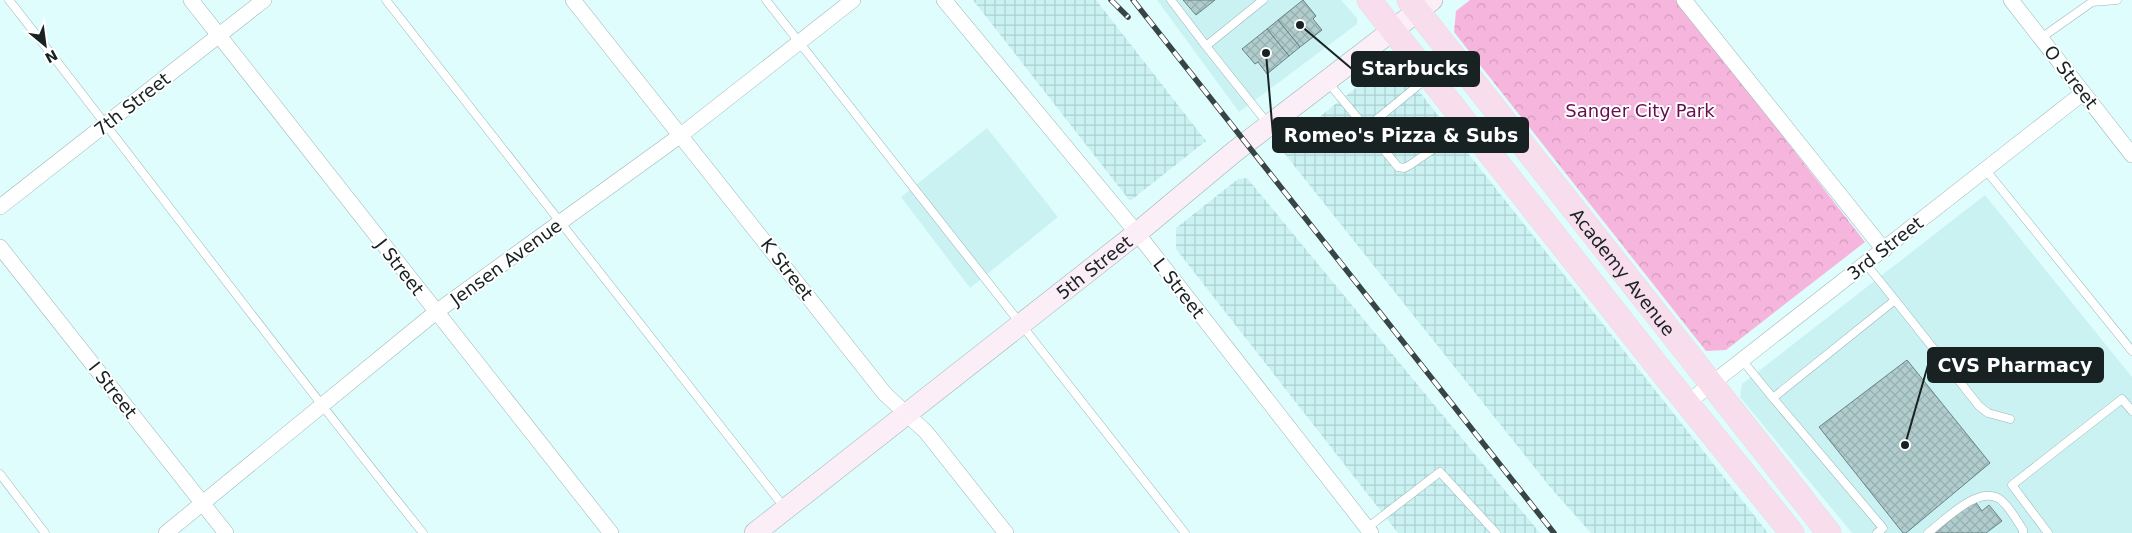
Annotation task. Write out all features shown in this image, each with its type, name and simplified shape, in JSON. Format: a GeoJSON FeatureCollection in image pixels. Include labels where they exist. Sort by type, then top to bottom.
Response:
{"type":"FeatureCollection","features":[{"type":"Feature","properties":{"kind":"main road","name":"Academy Avenue"},"geometry":{"type":"LineString","coordinates":[[1369,0],[1792,533]]}},
{"type":"Feature","properties":{"kind":"main road","name":"Academy Avenue"},"geometry":{"type":"LineString","coordinates":[[1419,4],[1579,217],[1829,533]]}},
{"type":"Feature","properties":{"kind":"main road"},"geometry":{"type":"LineString","coordinates":[[1498,162],[1510,161],[1517,164],[1548,201],[1579,217]]}},
{"type":"Feature","properties":{"kind":"street","name":"J Street"},"geometry":{"type":"LineString","coordinates":[[191,0],[611,533]]}},
{"type":"Feature","properties":{"kind":"street","name":"7th Street"},"geometry":{"type":"LineString","coordinates":[[0,207],[264,0]]}},
{"type":"Feature","properties":{"kind":"street","name":"K Street"},"geometry":{"type":"LineString","coordinates":[[573,0],[885,394],[926,432],[1006,533]]}},
{"type":"Feature","properties":{"kind":"street","name":"Jensen Avenue"},"geometry":{"type":"LineString","coordinates":[[166,533],[436,312],[680,135],[853,0]]}},
{"type":"Feature","properties":{"kind":"street","name":"L Street"},"geometry":{"type":"LineString","coordinates":[[944,0],[1137,233],[1369,531]]}},
{"type":"Feature","properties":{"kind":"street"},"geometry":{"type":"LineString","coordinates":[[1684,0],[1884,250]]}},
{"type":"Feature","properties":{"kind":"street","name":"O Street"},"geometry":{"type":"LineString","coordinates":[[2011,0],[2132,155]]}},
{"type":"Feature","properties":{"kind":"street","name":"5th Street"},"geometry":{"type":"LineString","coordinates":[[755,533],[1137,233],[1234,152],[1393,30],[1419,4]]}},
{"type":"Feature","properties":{"kind":"street","name":"3rd Street"},"geometry":{"type":"LineString","coordinates":[[1687,403],[2083,93]]}},
{"type":"Feature","properties":{"kind":"street","name":"I Street"},"geometry":{"type":"LineString","coordinates":[[0,247],[226,533]]}},
{"type":"Feature","properties":{"kind":"lane"},"geometry":{"type":"LineString","coordinates":[[9,0],[321,406],[423,533]]}},
{"type":"Feature","properties":{"kind":"lane"},"geometry":{"type":"LineString","coordinates":[[386,0],[786,509]]}},
{"type":"Feature","properties":{"kind":"lane"},"geometry":{"type":"LineString","coordinates":[[766,0],[1185,533]]}},
{"type":"Feature","properties":{"kind":"lane"},"geometry":{"type":"LineString","coordinates":[[1171,0],[1269,126]]}},
{"type":"Feature","properties":{"kind":"lane"},"geometry":{"type":"LineString","coordinates":[[1206,46],[1263,0]]}},
{"type":"Feature","properties":{"kind":"lane"},"geometry":{"type":"LineString","coordinates":[[2041,38],[2092,2],[2117,0]]}},
{"type":"Feature","properties":{"kind":"lane"},"geometry":{"type":"LineString","coordinates":[[1366,128],[1430,76]]}},
{"type":"Feature","properties":{"kind":"lane"},"geometry":{"type":"LineString","coordinates":[[1326,81],[1398,167],[1404,168],[1468,124]]}},
{"type":"Feature","properties":{"kind":"lane"},"geometry":{"type":"LineString","coordinates":[[1985,169],[2132,351]]}},
{"type":"Feature","properties":{"kind":"lane"},"geometry":{"type":"LineString","coordinates":[[1866,264],[1979,406],[1988,413],[2010,419]]}},
{"type":"Feature","properties":{"kind":"lane"},"geometry":{"type":"LineString","coordinates":[[1773,398],[1895,300]]}},
{"type":"Feature","properties":{"kind":"lane"},"geometry":{"type":"LineString","coordinates":[[1742,360],[1883,528],[1877,533]]}},
{"type":"Feature","properties":{"kind":"lane"},"geometry":{"type":"LineString","coordinates":[[2048,533],[2012,485],[2122,399],[2132,411]]}},
{"type":"Feature","properties":{"kind":"lane"},"geometry":{"type":"LineString","coordinates":[[1369,531],[1440,472],[1496,533]]}},
{"type":"Feature","properties":{"kind":"lane"},"geometry":{"type":"LineString","coordinates":[[0,474],[45,533]]}},
{"type":"Feature","properties":{"kind":"lane"},"geometry":{"type":"LineString","coordinates":[[1928,533],[1975,497],[1990,495],[2002,501],[2023,530],[2023,533]]}},
{"type":"Feature","properties":{"kind":"shaded area"},"geometry":{"type":"Polygon","coordinates":[[[973,0],[1096,0],[1206,141],[1130,201],[973,0]]]}},
{"type":"Feature","properties":{"kind":"shaded area"},"geometry":{"type":"Polygon","coordinates":[[[1157,0],[1341,0],[1357,18],[1357,24],[1239,112],[1157,0]]]}},
{"type":"Feature","properties":{"kind":"shaded area"},"geometry":{"type":"Polygon","coordinates":[[[1385,65],[1399,66],[1768,533],[1591,533],[1550,487],[1280,148],[1385,65]]]}},
{"type":"Feature","properties":{"kind":"shaded area"},"geometry":{"type":"Polygon","coordinates":[[[987,128],[1058,217],[970,288],[901,197],[987,128]]]}},
{"type":"Feature","properties":{"kind":"shaded area"},"geometry":{"type":"Polygon","coordinates":[[[1247,178],[1540,533],[1398,533],[1176,249],[1176,228],[1238,179],[1247,178]]]}},
{"type":"Feature","properties":{"kind":"shaded area"},"geometry":{"type":"Polygon","coordinates":[[[1985,195],[2132,377],[2132,533],[1852,533],[1740,397],[1742,384],[1985,195]]]}},
{"type":"Feature","properties":{"kind":"green space","name":"Sanger City Park"},"geometry":{"type":"Polygon","coordinates":[[[1470,0],[1677,0],[1865,242],[1726,350],[1706,351],[1454,32],[1456,11],[1470,0]]]}},
{"type":"Feature","properties":{"kind":"building"},"geometry":{"type":"Polygon","coordinates":[[[1183,0],[1215,0],[1196,15],[1183,0]]]}},
{"type":"Feature","properties":{"kind":"building"},"geometry":{"type":"Polygon","coordinates":[[[1303,0],[1316,16],[1313,19],[1322,30],[1300,47],[1278,20],[1303,0]]]}},
{"type":"Feature","properties":{"kind":"building"},"geometry":{"type":"Polygon","coordinates":[[[1278,20],[1300,47],[1289,56],[1267,29],[1278,20]]]}},
{"type":"Feature","properties":{"kind":"building"},"geometry":{"type":"Polygon","coordinates":[[[1267,29],[1289,56],[1267,74],[1258,62],[1255,64],[1242,49],[1267,29]]]}},
{"type":"Feature","properties":{"kind":"building"},"geometry":{"type":"Polygon","coordinates":[[[1907,360],[1990,463],[1906,533],[1903,533],[1819,427],[1907,360]]]}},
{"type":"Feature","properties":{"kind":"building"},"geometry":{"type":"Polygon","coordinates":[[[1974,500],[1982,511],[1989,505],[2002,521],[1986,533],[1936,533],[1934,531],[1974,500]]]}},
{"type":"Feature","properties":{"kind":"railway"},"geometry":{"type":"LineString","coordinates":[[1111,0],[1128,17]]}},
{"type":"Feature","properties":{"kind":"railway"},"geometry":{"type":"LineString","coordinates":[[1133,0],[1554,533]]}},
{"type":"Feature","properties":{"kind":"place","name":"Starbucks"},"geometry":{"type":"Point","coordinates":[1300,25]}},
{"type":"Feature","properties":{"kind":"place","name":"Romeo's Pizza & Subs"},"geometry":{"type":"Point","coordinates":[1266,53]}},
{"type":"Feature","properties":{"kind":"place","name":"CVS Pharmacy"},"geometry":{"type":"Point","coordinates":[1905,445]}}]}
